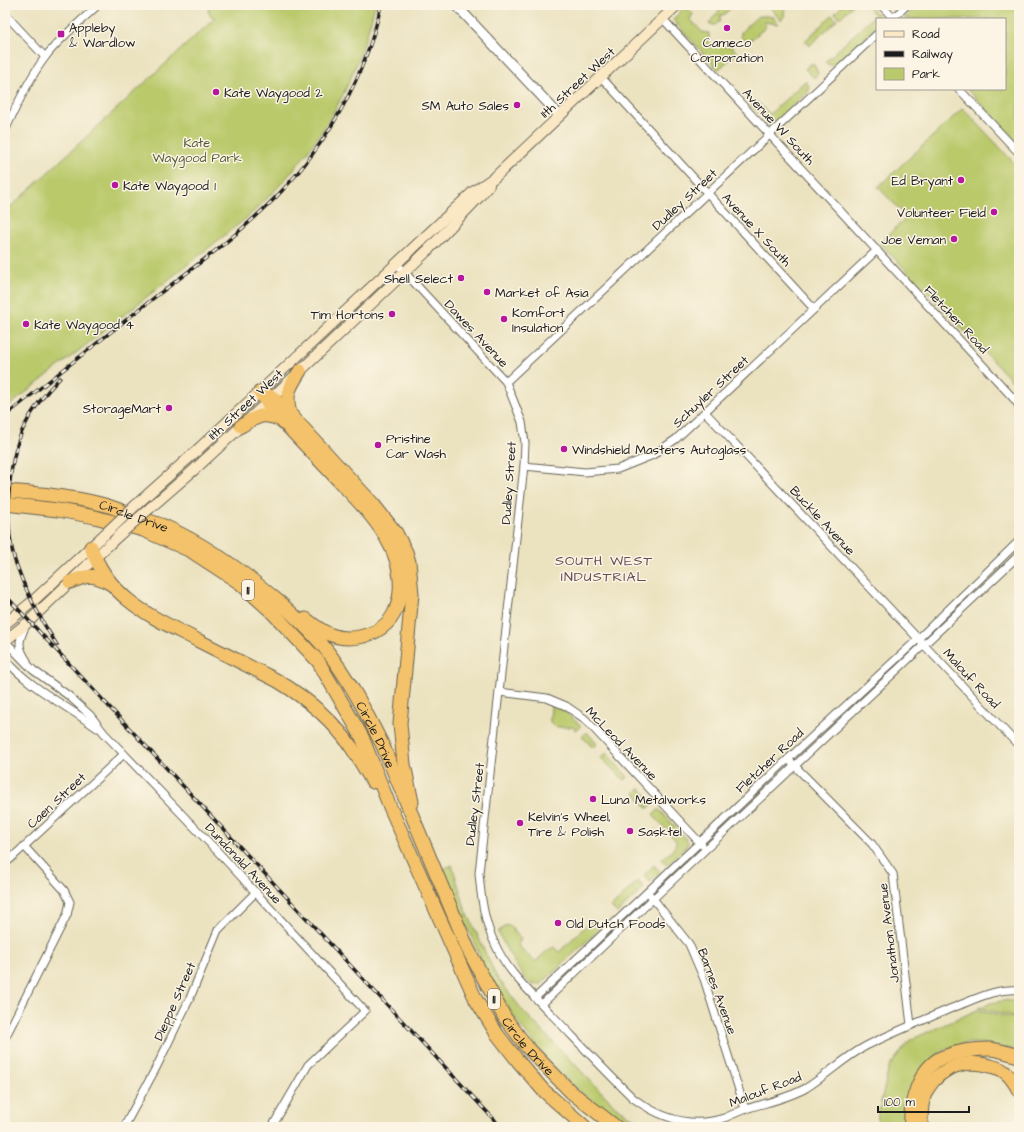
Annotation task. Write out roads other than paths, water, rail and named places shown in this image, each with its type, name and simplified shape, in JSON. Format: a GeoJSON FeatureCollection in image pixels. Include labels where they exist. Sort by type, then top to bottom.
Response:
{"type":"FeatureCollection","features":[{"type":"Feature","properties":{"kind":"highway"},"geometry":{"type":"LineString","coordinates":[[286,417],[288,391],[300,371]]}},
{"type":"Feature","properties":{"kind":"highway"},"geometry":{"type":"LineString","coordinates":[[266,397],[384,516],[396,533],[406,552],[409,562],[412,594],[400,724],[404,764],[420,837]]}},
{"type":"Feature","properties":{"kind":"highway"},"geometry":{"type":"LineString","coordinates":[[241,426],[263,415],[286,417],[360,503],[384,534],[395,556],[399,574],[400,589],[398,606],[388,623],[380,630],[371,634],[347,638],[330,636],[266,590]]}},
{"type":"Feature","properties":{"kind":"highway","name":"Circle Drive"},"geometry":{"type":"LineString","coordinates":[[5,491],[81,499],[103,504],[163,526],[194,542],[234,566],[266,590],[296,617],[324,646],[344,674],[383,746],[468,949],[505,1018],[526,1048],[571,1092],[616,1127]]}},
{"type":"Feature","properties":{"kind":"highway","name":"Circle Drive"},"geometry":{"type":"LineString","coordinates":[[5,504],[58,510],[143,530],[191,551],[240,583],[272,612],[318,661],[362,737],[390,807],[476,1000],[497,1034],[518,1061],[543,1090],[585,1127]]}},
{"type":"Feature","properties":{"kind":"highway"},"geometry":{"type":"LineString","coordinates":[[93,553],[112,585]]}},
{"type":"Feature","properties":{"kind":"highway"},"geometry":{"type":"LineString","coordinates":[[70,582],[86,576],[99,577],[112,585],[134,606],[144,612],[297,692],[332,723],[351,746],[390,807]]}},
{"type":"Feature","properties":{"kind":"highway"},"geometry":{"type":"LineString","coordinates":[[910,1127],[912,1100],[920,1081],[931,1066],[942,1058],[962,1052],[990,1049],[1019,1056]]}},
{"type":"Feature","properties":{"kind":"highway"},"geometry":{"type":"LineString","coordinates":[[921,1127],[922,1107],[928,1088],[950,1067],[967,1064],[983,1064],[1001,1069],[1014,1081],[1019,1091]]}},
{"type":"Feature","properties":{"kind":"main road","name":"11th Street West"},"geometry":{"type":"LineString","coordinates":[[5,641],[26,624],[70,582],[93,553],[105,534],[171,474],[300,371],[404,272],[479,197],[495,177],[677,5]]}},
{"type":"Feature","properties":{"kind":"main road","name":"11th Street West"},"geometry":{"type":"LineString","coordinates":[[5,624],[93,553],[117,538],[195,469],[241,426],[266,397],[397,264],[473,192],[495,177]]}},
{"type":"Feature","properties":{"kind":"street"},"geometry":{"type":"LineString","coordinates":[[5,130],[24,91],[46,57],[56,45],[98,5]]}},
{"type":"Feature","properties":{"kind":"street"},"geometry":{"type":"LineString","coordinates":[[456,5],[560,116]]}},
{"type":"Feature","properties":{"kind":"street"},"geometry":{"type":"LineString","coordinates":[[881,5],[892,18]]}},
{"type":"Feature","properties":{"kind":"street"},"geometry":{"type":"LineString","coordinates":[[894,18],[907,5]]}},
{"type":"Feature","properties":{"kind":"street"},"geometry":{"type":"LineString","coordinates":[[5,14],[46,57]]}},
{"type":"Feature","properties":{"kind":"street","name":"Avenue W South"},"geometry":{"type":"LineString","coordinates":[[663,19],[877,250]]}},
{"type":"Feature","properties":{"kind":"street","name":"Dudley Street"},"geometry":{"type":"LineString","coordinates":[[542,1004],[535,998],[509,967],[495,945],[489,930],[481,894],[479,873],[524,466],[522,422],[506,382],[876,35]]}},
{"type":"Feature","properties":{"kind":"street","name":"Avenue X South"},"geometry":{"type":"LineString","coordinates":[[601,77],[814,309]]}},
{"type":"Feature","properties":{"kind":"street"},"geometry":{"type":"LineString","coordinates":[[960,90],[1019,153]]}},
{"type":"Feature","properties":{"kind":"street","name":"Schuyler Street"},"geometry":{"type":"LineString","coordinates":[[524,466],[585,472],[618,469],[653,455],[676,439],[877,250]]}},
{"type":"Feature","properties":{"kind":"street","name":"Fletcher Road"},"geometry":{"type":"LineString","coordinates":[[877,250],[1019,406]]}},
{"type":"Feature","properties":{"kind":"street","name":"Dawes Avenue"},"geometry":{"type":"LineString","coordinates":[[397,264],[506,382]]}},
{"type":"Feature","properties":{"kind":"street","name":"Buckle Avenue"},"geometry":{"type":"LineString","coordinates":[[705,412],[924,645]]}},
{"type":"Feature","properties":{"kind":"street","name":"Fletcher Road"},"geometry":{"type":"LineString","coordinates":[[535,998],[788,759],[918,639],[1019,541]]}},
{"type":"Feature","properties":{"kind":"street","name":"Fletcher Road"},"geometry":{"type":"LineString","coordinates":[[542,1004],[653,898],[924,645],[1018,556],[1019,553]]}},
{"type":"Feature","properties":{"kind":"street","name":"Dundonald Avenue"},"geometry":{"type":"LineString","coordinates":[[26,624],[20,638],[19,645],[33,670]]}},
{"type":"Feature","properties":{"kind":"street","name":"Dundonald Avenue"},"geometry":{"type":"LineString","coordinates":[[5,641],[33,670],[69,696],[90,715],[104,733],[256,892],[365,1011],[308,1065],[272,1127]]}},
{"type":"Feature","properties":{"kind":"street","name":"Malouf Road"},"geometry":{"type":"LineString","coordinates":[[924,645],[1019,746]]}},
{"type":"Feature","properties":{"kind":"street","name":"Dundonald Avenue"},"geometry":{"type":"LineString","coordinates":[[5,659],[14,670]]}},
{"type":"Feature","properties":{"kind":"street","name":"Dundonald Avenue"},"geometry":{"type":"LineString","coordinates":[[5,664],[44,693],[83,717],[104,733]]}},
{"type":"Feature","properties":{"kind":"street","name":"McLeod Avenue"},"geometry":{"type":"LineString","coordinates":[[499,692],[547,698],[566,706],[585,720],[706,849]]}},
{"type":"Feature","properties":{"kind":"street","name":"Caen Street"},"geometry":{"type":"LineString","coordinates":[[5,864],[124,754]]}},
{"type":"Feature","properties":{"kind":"street","name":"Jonathon Avenue"},"geometry":{"type":"LineString","coordinates":[[788,759],[796,765],[872,844],[893,874],[911,1026]]}},
{"type":"Feature","properties":{"kind":"street"},"geometry":{"type":"LineString","coordinates":[[5,1038],[67,915],[70,902],[64,890],[24,846]]}},
{"type":"Feature","properties":{"kind":"street","name":"Dieppe Street"},"geometry":{"type":"LineString","coordinates":[[124,1127],[157,1066],[190,998],[218,930],[256,892]]}},
{"type":"Feature","properties":{"kind":"street","name":"Barnes Avenue"},"geometry":{"type":"LineString","coordinates":[[647,892],[689,944],[704,979],[745,1109]]}},
{"type":"Feature","properties":{"kind":"street","name":"Malouf Road"},"geometry":{"type":"LineString","coordinates":[[542,1004],[633,1098],[647,1109],[660,1116],[684,1121],[706,1121],[722,1118],[793,1094],[805,1088],[866,1046],[993,992],[1019,990]]}},
{"type":"Feature","properties":{"kind":"railway"},"geometry":{"type":"LineString","coordinates":[[5,416],[218,248],[264,209],[278,195],[313,153],[343,107],[366,57],[381,5]]}},
{"type":"Feature","properties":{"kind":"railway"},"geometry":{"type":"LineString","coordinates":[[57,645],[33,604],[23,583],[15,561],[9,530],[8,512],[13,460],[23,429],[39,402],[60,378]]}},
{"type":"Feature","properties":{"kind":"railway"},"geometry":{"type":"LineString","coordinates":[[5,595],[501,1127]]}},
{"type":"Feature","properties":{"kind":"place","name":"Cameco Corporation"},"geometry":{"type":"Point","coordinates":[727,28]}},
{"type":"Feature","properties":{"kind":"place","name":"Appleby & Wardlow"},"geometry":{"type":"Point","coordinates":[61,34]}},
{"type":"Feature","properties":{"kind":"place","name":"Kate Waygood 2"},"geometry":{"type":"Point","coordinates":[216,92]}},
{"type":"Feature","properties":{"kind":"place","name":"SM Auto Sales"},"geometry":{"type":"Point","coordinates":[517,105]}},
{"type":"Feature","properties":{"kind":"place","name":"Ed Bryant"},"geometry":{"type":"Point","coordinates":[961,180]}},
{"type":"Feature","properties":{"kind":"place","name":"Kate Waygood 1"},"geometry":{"type":"Point","coordinates":[115,185]}},
{"type":"Feature","properties":{"kind":"place","name":"Volunteer Field"},"geometry":{"type":"Point","coordinates":[994,212]}},
{"type":"Feature","properties":{"kind":"place","name":"Joe Veman"},"geometry":{"type":"Point","coordinates":[954,239]}},
{"type":"Feature","properties":{"kind":"place","name":"Shell Select"},"geometry":{"type":"Point","coordinates":[461,278]}},
{"type":"Feature","properties":{"kind":"place","name":"Market of Asia"},"geometry":{"type":"Point","coordinates":[487,292]}},
{"type":"Feature","properties":{"kind":"place","name":"Tim Hortons"},"geometry":{"type":"Point","coordinates":[392,314]}},
{"type":"Feature","properties":{"kind":"place","name":"Komfort Insulation"},"geometry":{"type":"Point","coordinates":[504,319]}},
{"type":"Feature","properties":{"kind":"place","name":"Kate Waygood 4"},"geometry":{"type":"Point","coordinates":[26,324]}},
{"type":"Feature","properties":{"kind":"place","name":"StorageMart"},"geometry":{"type":"Point","coordinates":[169,408]}},
{"type":"Feature","properties":{"kind":"place","name":"Pristine Car Wash"},"geometry":{"type":"Point","coordinates":[378,445]}},
{"type":"Feature","properties":{"kind":"place","name":"Windshield Masters Autoglass"},"geometry":{"type":"Point","coordinates":[564,449]}},
{"type":"Feature","properties":{"kind":"place","name":"Luna Metalworks"},"geometry":{"type":"Point","coordinates":[593,799]}},
{"type":"Feature","properties":{"kind":"place","name":"Kelvin's Wheel, Tire & Polish"},"geometry":{"type":"Point","coordinates":[520,823]}},
{"type":"Feature","properties":{"kind":"place","name":"Sasktel"},"geometry":{"type":"Point","coordinates":[630,831]}},
{"type":"Feature","properties":{"kind":"place","name":"Old Dutch Foods"},"geometry":{"type":"Point","coordinates":[558,923]}},
{"type":"Feature","properties":{"kind":"district","name":"SOUTH WEST INDUSTRIAL"},"geometry":{"type":"Point","coordinates":[604,568]}},
{"type":"Feature","properties":{"kind":"park label","name":"Kate Waygood Park"},"geometry":{"type":"Point","coordinates":[197,150]}}]}
